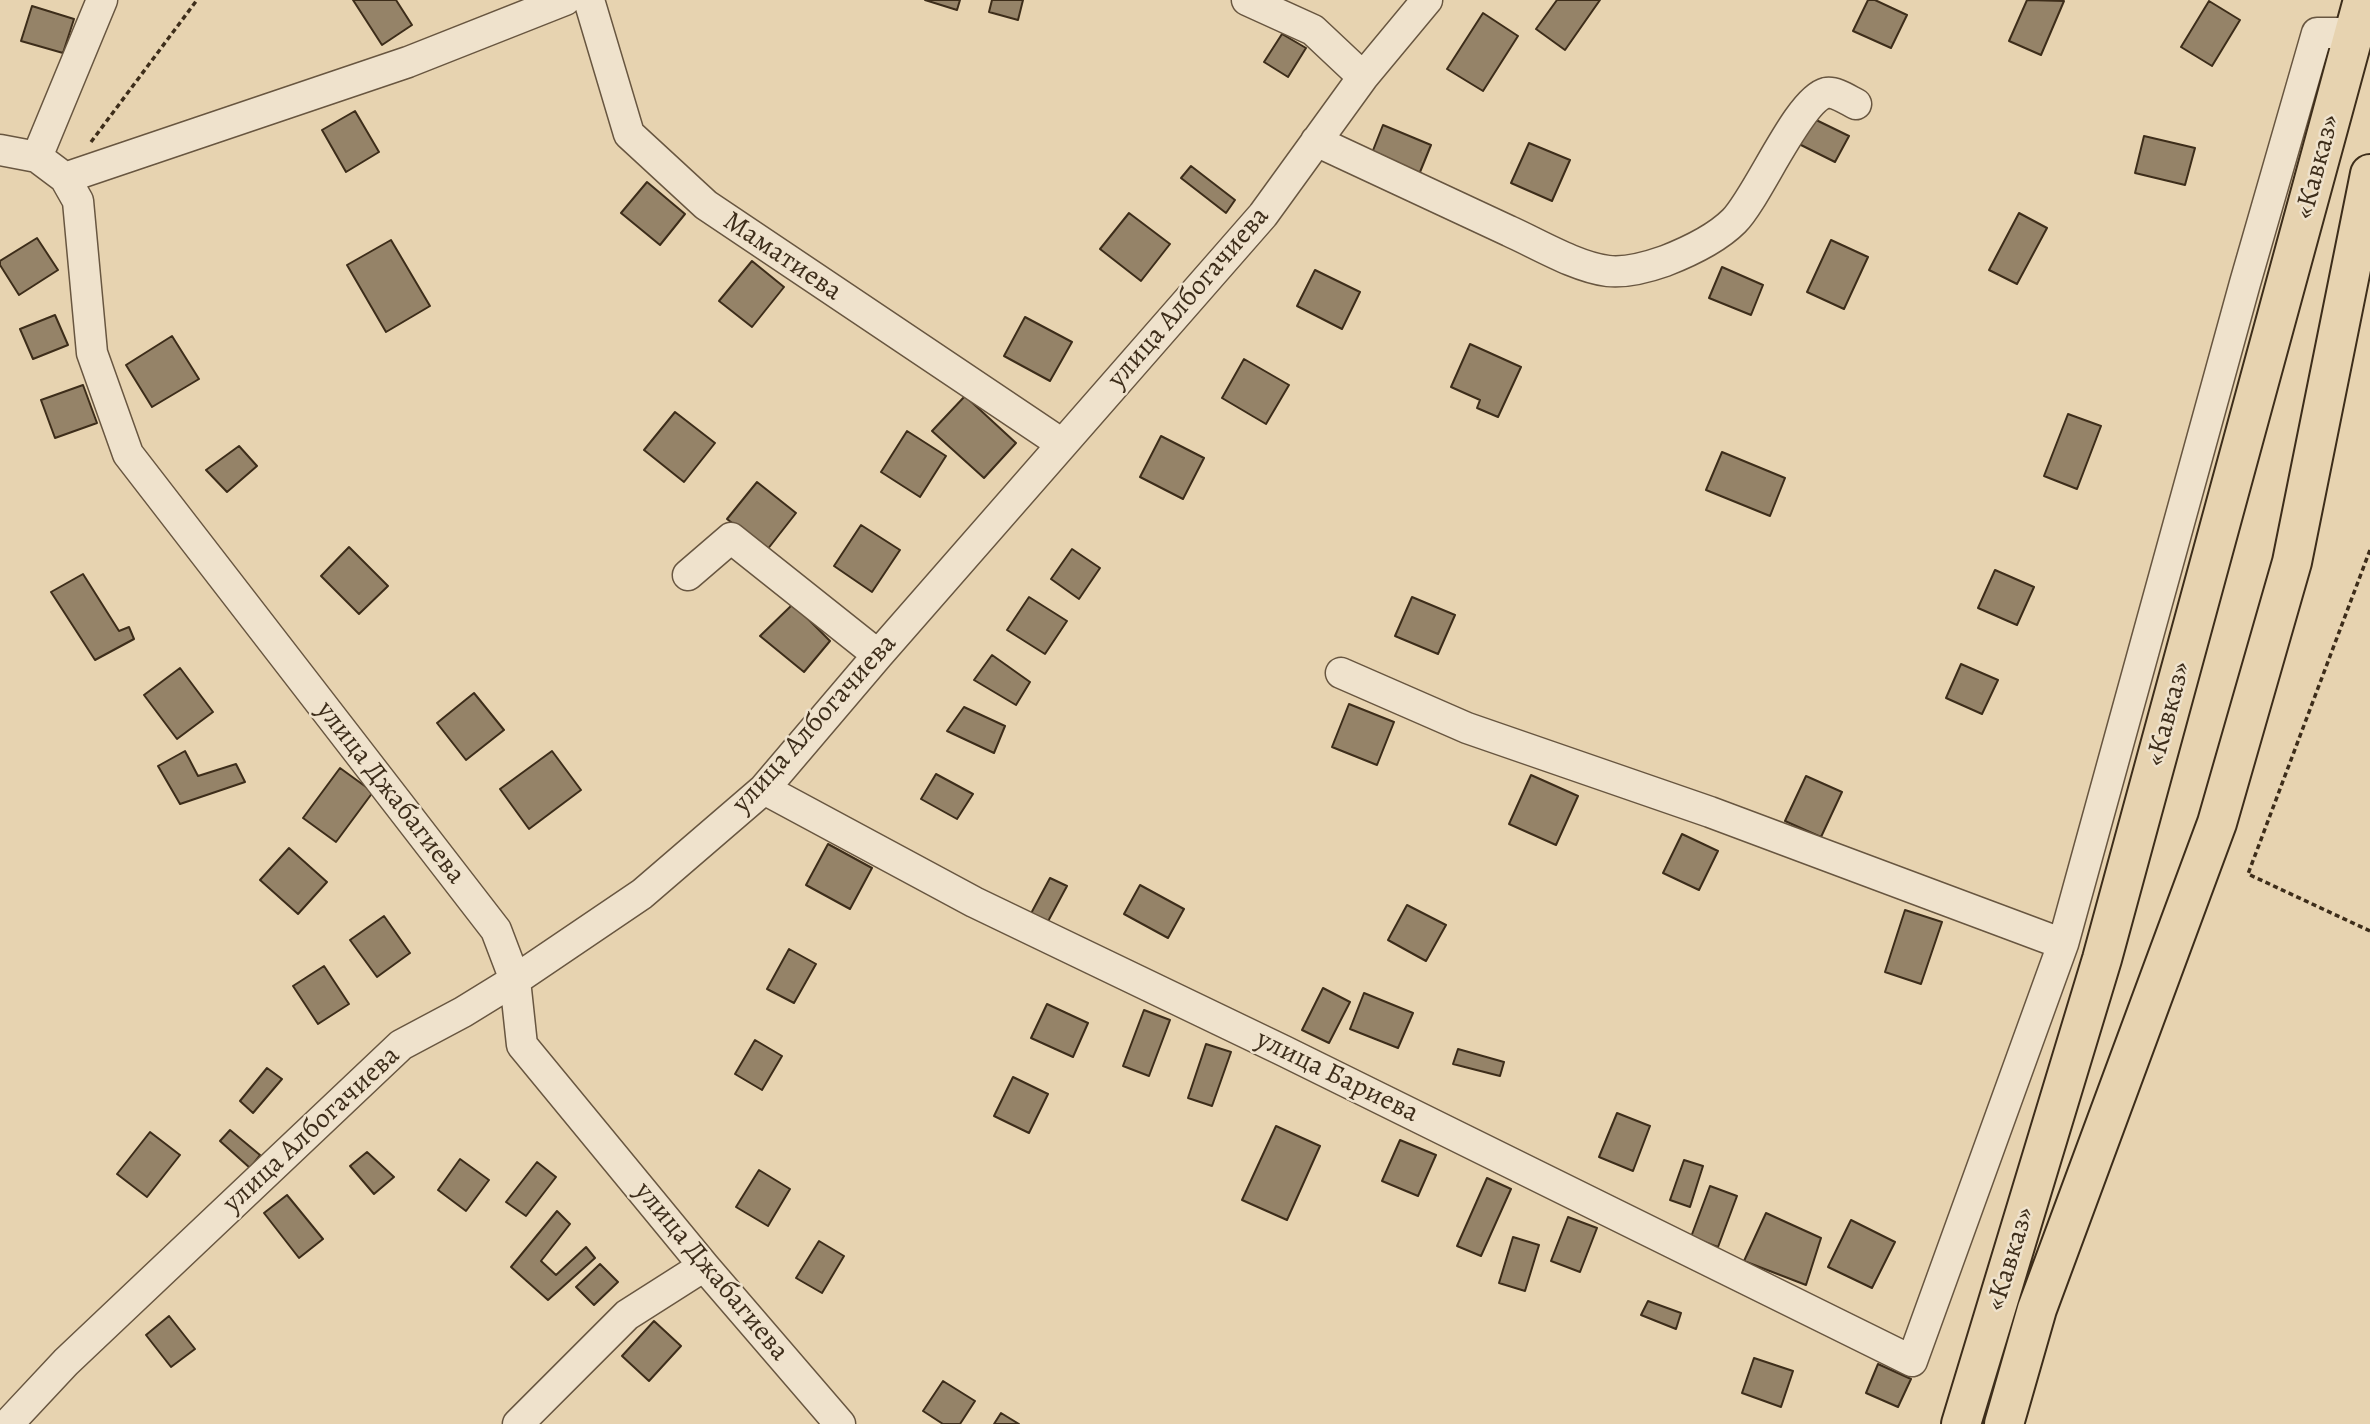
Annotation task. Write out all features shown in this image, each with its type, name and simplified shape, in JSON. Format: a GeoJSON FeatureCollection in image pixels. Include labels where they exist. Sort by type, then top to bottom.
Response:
{"type":"FeatureCollection","features":[{"type":"Feature","properties":{"kind":"highway","name":"«Кавказ»"},"geometry":{"type":"LineString","coordinates":[[1961,1424],[2102,959],[2358,17]]}},
{"type":"Feature","properties":{"kind":"highway","name":"«Кавказ»"},"geometry":{"type":"LineString","coordinates":[[2004,1424],[2037,1308],[2217,822],[2292,562],[2370,174]]}},
{"type":"Feature","properties":{"kind":"street"},"geometry":{"type":"LineString","coordinates":[[37,157],[102,0]]}},
{"type":"Feature","properties":{"kind":"street"},"geometry":{"type":"LineString","coordinates":[[65,178],[408,62],[565,0]]}},
{"type":"Feature","properties":{"kind":"street","name":"Маматиева"},"geometry":{"type":"LineString","coordinates":[[589,0],[629,134],[706,205],[1062,444]]}},
{"type":"Feature","properties":{"kind":"street"},"geometry":{"type":"LineString","coordinates":[[1247,0],[1313,30],[1363,76]]}},
{"type":"Feature","properties":{"kind":"street","name":"улица Албогачиева"},"geometry":{"type":"LineString","coordinates":[[8,1424],[66,1362],[401,1045],[515,980],[642,894],[764,789],[1263,215],[1363,76],[1427,0]]}},
{"type":"Feature","properties":{"kind":"street"},"geometry":{"type":"LineString","coordinates":[[1341,673],[1467,728],[1710,813],[2063,944],[2245,283],[2317,33],[2358,17]]}},
{"type":"Feature","properties":{"kind":"street"},"geometry":{"type":"LineString","coordinates":[[1316,141],[1585,265],[1607,271],[1622,270],[1674,257],[1712,237],[1733,222],[1805,111],[1821,95],[1833,93],[1856,104]]}},
{"type":"Feature","properties":{"kind":"street","name":"улица Джабагиева"},"geometry":{"type":"LineString","coordinates":[[0,150],[37,157],[65,178],[78,201],[92,353],[128,454],[496,930],[515,980],[522,1045],[704,1266],[840,1424]]}},
{"type":"Feature","properties":{"kind":"street"},"geometry":{"type":"LineString","coordinates":[[688,575],[732,538],[878,655]]}},
{"type":"Feature","properties":{"kind":"street","name":"улица Бариева"},"geometry":{"type":"LineString","coordinates":[[764,789],[974,902],[1284,1051],[1912,1362],[2063,944]]}},
{"type":"Feature","properties":{"kind":"street"},"geometry":{"type":"LineString","coordinates":[[518,1424],[627,1315],[704,1266]]}},
{"type":"Feature","properties":{"kind":"path"},"geometry":{"type":"LineString","coordinates":[[65,178],[197,0]]}},
{"type":"Feature","properties":{"kind":"path"},"geometry":{"type":"LineString","coordinates":[[2370,550],[2248,874],[2370,931]]}},
{"type":"Feature","properties":{"kind":"building"},"geometry":{"type":"Polygon","coordinates":[[[353,0],[396,0],[412,25],[382,45],[353,0]]]}},
{"type":"Feature","properties":{"kind":"building"},"geometry":{"type":"Polygon","coordinates":[[[925,0],[960,0],[957,10],[925,0]]]}},
{"type":"Feature","properties":{"kind":"building"},"geometry":{"type":"Polygon","coordinates":[[[992,0],[1023,0],[1018,20],[989,12],[992,0]]]}},
{"type":"Feature","properties":{"kind":"building"},"geometry":{"type":"Polygon","coordinates":[[[1557,0],[1600,0],[1565,50],[1536,29],[1557,0]]]}},
{"type":"Feature","properties":{"kind":"building"},"geometry":{"type":"Polygon","coordinates":[[[1868,0],[1875,0],[1907,15],[1891,48],[1853,31],[1868,0]]]}},
{"type":"Feature","properties":{"kind":"building"},"geometry":{"type":"Polygon","coordinates":[[[2027,0],[2064,1],[2041,55],[2009,41],[2027,0]]]}},
{"type":"Feature","properties":{"kind":"building"},"geometry":{"type":"Polygon","coordinates":[[[2209,1],[2240,20],[2212,66],[2181,47],[2209,1]]]}},
{"type":"Feature","properties":{"kind":"building"},"geometry":{"type":"Polygon","coordinates":[[[32,6],[74,19],[63,53],[21,41],[32,6]]]}},
{"type":"Feature","properties":{"kind":"building"},"geometry":{"type":"Polygon","coordinates":[[[1483,13],[1518,36],[1483,91],[1447,69],[1483,13]]]}},
{"type":"Feature","properties":{"kind":"building"},"geometry":{"type":"Polygon","coordinates":[[[1282,34],[1306,48],[1288,77],[1264,62],[1282,34]]]}},
{"type":"Feature","properties":{"kind":"building"},"geometry":{"type":"Polygon","coordinates":[[[355,111],[379,152],[346,172],[322,130],[355,111]]]}},
{"type":"Feature","properties":{"kind":"building"},"geometry":{"type":"Polygon","coordinates":[[[1810,117],[1849,136],[1835,162],[1797,143],[1810,117]]]}},
{"type":"Feature","properties":{"kind":"building"},"geometry":{"type":"Polygon","coordinates":[[[1383,125],[1431,145],[1418,177],[1370,158],[1383,125]]]}},
{"type":"Feature","properties":{"kind":"building"},"geometry":{"type":"Polygon","coordinates":[[[2144,136],[2195,148],[2185,185],[2135,173],[2144,136]]]}},
{"type":"Feature","properties":{"kind":"building"},"geometry":{"type":"Polygon","coordinates":[[[1529,143],[1570,160],[1552,201],[1511,183],[1529,143]]]}},
{"type":"Feature","properties":{"kind":"building"},"geometry":{"type":"Polygon","coordinates":[[[1191,166],[1235,200],[1226,213],[1181,178],[1191,166]]]}},
{"type":"Feature","properties":{"kind":"building"},"geometry":{"type":"Polygon","coordinates":[[[647,182],[685,214],[660,245],[621,213],[647,182]]]}},
{"type":"Feature","properties":{"kind":"building"},"geometry":{"type":"Polygon","coordinates":[[[1129,213],[1170,244],[1141,281],[1100,249],[1129,213]]]}},
{"type":"Feature","properties":{"kind":"building"},"geometry":{"type":"Polygon","coordinates":[[[2019,213],[2047,228],[2017,284],[1989,270],[2019,213]]]}},
{"type":"Feature","properties":{"kind":"building"},"geometry":{"type":"Polygon","coordinates":[[[37,238],[58,270],[19,295],[0,261],[37,238]]]}},
{"type":"Feature","properties":{"kind":"building"},"geometry":{"type":"Polygon","coordinates":[[[391,240],[430,306],[386,332],[347,265],[391,240]]]}},
{"type":"Feature","properties":{"kind":"building"},"geometry":{"type":"Polygon","coordinates":[[[1831,240],[1868,257],[1844,309],[1807,292],[1831,240]]]}},
{"type":"Feature","properties":{"kind":"building"},"geometry":{"type":"Polygon","coordinates":[[[752,261],[784,287],[752,327],[719,301],[752,261]]]}},
{"type":"Feature","properties":{"kind":"building"},"geometry":{"type":"Polygon","coordinates":[[[1722,267],[1763,285],[1751,315],[1709,298],[1722,267]]]}},
{"type":"Feature","properties":{"kind":"building"},"geometry":{"type":"Polygon","coordinates":[[[1315,270],[1360,292],[1342,329],[1297,306],[1315,270]]]}},
{"type":"Feature","properties":{"kind":"building"},"geometry":{"type":"Polygon","coordinates":[[[55,315],[68,345],[33,359],[20,329],[55,315]]]}},
{"type":"Feature","properties":{"kind":"building"},"geometry":{"type":"Polygon","coordinates":[[[1025,317],[1072,342],[1050,381],[1004,356],[1025,317]]]}},
{"type":"Feature","properties":{"kind":"building"},"geometry":{"type":"Polygon","coordinates":[[[172,336],[199,379],[152,407],[126,365],[172,336]]]}},
{"type":"Feature","properties":{"kind":"building"},"geometry":{"type":"Polygon","coordinates":[[[1470,344],[1521,367],[1498,417],[1477,408],[1480,400],[1451,387],[1470,344]]]}},
{"type":"Feature","properties":{"kind":"building"},"geometry":{"type":"Polygon","coordinates":[[[1244,359],[1289,385],[1266,424],[1222,398],[1244,359]]]}},
{"type":"Feature","properties":{"kind":"building"},"geometry":{"type":"Polygon","coordinates":[[[83,385],[97,423],[55,438],[41,400],[83,385]]]}},
{"type":"Feature","properties":{"kind":"building"},"geometry":{"type":"Polygon","coordinates":[[[965,396],[1016,443],[984,478],[932,431],[965,396]]]}},
{"type":"Feature","properties":{"kind":"building"},"geometry":{"type":"Polygon","coordinates":[[[675,412],[715,443],[684,482],[644,450],[675,412]]]}},
{"type":"Feature","properties":{"kind":"building"},"geometry":{"type":"Polygon","coordinates":[[[2068,414],[2101,426],[2077,489],[2044,476],[2068,414]]]}},
{"type":"Feature","properties":{"kind":"building"},"geometry":{"type":"Polygon","coordinates":[[[907,431],[946,456],[920,497],[881,472],[907,431]]]}},
{"type":"Feature","properties":{"kind":"building"},"geometry":{"type":"Polygon","coordinates":[[[1161,436],[1204,458],[1183,499],[1140,477],[1161,436]]]}},
{"type":"Feature","properties":{"kind":"building"},"geometry":{"type":"Polygon","coordinates":[[[239,446],[257,466],[227,492],[206,470],[239,446]]]}},
{"type":"Feature","properties":{"kind":"building"},"geometry":{"type":"Polygon","coordinates":[[[1722,452],[1785,478],[1770,516],[1706,490],[1722,452]]]}},
{"type":"Feature","properties":{"kind":"building"},"geometry":{"type":"Polygon","coordinates":[[[757,482],[796,513],[767,550],[727,519],[757,482]]]}},
{"type":"Feature","properties":{"kind":"building"},"geometry":{"type":"Polygon","coordinates":[[[861,525],[900,550],[872,592],[834,566],[861,525]]]}},
{"type":"Feature","properties":{"kind":"building"},"geometry":{"type":"Polygon","coordinates":[[[349,547],[388,586],[359,614],[321,576],[349,547]]]}},
{"type":"Feature","properties":{"kind":"building"},"geometry":{"type":"Polygon","coordinates":[[[1072,549],[1100,568],[1079,599],[1051,579],[1072,549]]]}},
{"type":"Feature","properties":{"kind":"building"},"geometry":{"type":"Polygon","coordinates":[[[1995,570],[2034,587],[2017,625],[1978,608],[1995,570]]]}},
{"type":"Feature","properties":{"kind":"building"},"geometry":{"type":"Polygon","coordinates":[[[83,574],[119,631],[129,627],[134,639],[95,660],[51,592],[83,574]]]}},
{"type":"Feature","properties":{"kind":"building"},"geometry":{"type":"Polygon","coordinates":[[[1029,597],[1067,621],[1045,654],[1007,630],[1029,597]]]}},
{"type":"Feature","properties":{"kind":"building"},"geometry":{"type":"Polygon","coordinates":[[[1412,597],[1455,615],[1438,654],[1395,636],[1412,597]]]}},
{"type":"Feature","properties":{"kind":"building"},"geometry":{"type":"Polygon","coordinates":[[[793,604],[830,641],[804,672],[760,636],[793,604]]]}},
{"type":"Feature","properties":{"kind":"building"},"geometry":{"type":"Polygon","coordinates":[[[992,655],[1030,682],[1016,705],[974,680],[992,655]]]}},
{"type":"Feature","properties":{"kind":"building"},"geometry":{"type":"Polygon","coordinates":[[[1961,664],[1998,680],[1982,714],[1946,698],[1961,664]]]}},
{"type":"Feature","properties":{"kind":"building"},"geometry":{"type":"Polygon","coordinates":[[[180,668],[213,712],[177,739],[144,695],[180,668]]]}},
{"type":"Feature","properties":{"kind":"building"},"geometry":{"type":"Polygon","coordinates":[[[474,693],[504,730],[466,760],[437,723],[474,693]]]}},
{"type":"Feature","properties":{"kind":"building"},"geometry":{"type":"Polygon","coordinates":[[[1349,704],[1394,722],[1377,765],[1332,747],[1349,704]]]}},
{"type":"Feature","properties":{"kind":"building"},"geometry":{"type":"Polygon","coordinates":[[[964,707],[1005,726],[994,753],[947,731],[964,707]]]}},
{"type":"Feature","properties":{"kind":"building"},"geometry":{"type":"Polygon","coordinates":[[[185,751],[198,776],[236,764],[245,782],[180,804],[158,766],[185,751]]]}},
{"type":"Feature","properties":{"kind":"building"},"geometry":{"type":"Polygon","coordinates":[[[552,751],[581,790],[529,829],[500,789],[552,751]]]}},
{"type":"Feature","properties":{"kind":"building"},"geometry":{"type":"Polygon","coordinates":[[[340,768],[373,792],[336,842],[303,818],[340,768]]]}},
{"type":"Feature","properties":{"kind":"building"},"geometry":{"type":"Polygon","coordinates":[[[936,774],[973,794],[957,819],[921,799],[936,774]]]}},
{"type":"Feature","properties":{"kind":"building"},"geometry":{"type":"Polygon","coordinates":[[[1531,775],[1578,796],[1556,845],[1509,824],[1531,775]]]}},
{"type":"Feature","properties":{"kind":"building"},"geometry":{"type":"Polygon","coordinates":[[[1806,776],[1842,792],[1821,837],[1785,821],[1806,776]]]}},
{"type":"Feature","properties":{"kind":"building"},"geometry":{"type":"Polygon","coordinates":[[[1682,834],[1718,851],[1699,890],[1663,873],[1682,834]]]}},
{"type":"Feature","properties":{"kind":"building"},"geometry":{"type":"Polygon","coordinates":[[[828,844],[872,868],[850,909],[806,885],[828,844]]]}},
{"type":"Feature","properties":{"kind":"building"},"geometry":{"type":"Polygon","coordinates":[[[289,848],[327,882],[298,914],[260,880],[289,848]]]}},
{"type":"Feature","properties":{"kind":"building"},"geometry":{"type":"Polygon","coordinates":[[[1050,878],[1067,886],[1046,925],[1028,919],[1050,878]]]}},
{"type":"Feature","properties":{"kind":"building"},"geometry":{"type":"Polygon","coordinates":[[[1140,885],[1184,909],[1168,938],[1124,914],[1140,885]]]}},
{"type":"Feature","properties":{"kind":"building"},"geometry":{"type":"Polygon","coordinates":[[[1407,905],[1446,925],[1426,961],[1388,940],[1407,905]]]}},
{"type":"Feature","properties":{"kind":"building"},"geometry":{"type":"Polygon","coordinates":[[[1905,910],[1942,922],[1921,984],[1885,972],[1905,910]]]}},
{"type":"Feature","properties":{"kind":"building"},"geometry":{"type":"Polygon","coordinates":[[[384,916],[410,953],[377,977],[350,940],[384,916]]]}},
{"type":"Feature","properties":{"kind":"building"},"geometry":{"type":"Polygon","coordinates":[[[789,949],[816,964],[794,1003],[767,989],[789,949]]]}},
{"type":"Feature","properties":{"kind":"building"},"geometry":{"type":"Polygon","coordinates":[[[324,966],[349,1004],[318,1024],[293,986],[324,966]]]}},
{"type":"Feature","properties":{"kind":"building"},"geometry":{"type":"Polygon","coordinates":[[[1323,988],[1350,1002],[1329,1043],[1302,1030],[1323,988]]]}},
{"type":"Feature","properties":{"kind":"building"},"geometry":{"type":"Polygon","coordinates":[[[1364,993],[1413,1013],[1398,1048],[1350,1029],[1364,993]]]}},
{"type":"Feature","properties":{"kind":"building"},"geometry":{"type":"Polygon","coordinates":[[[1047,1004],[1088,1023],[1073,1057],[1031,1038],[1047,1004]]]}},
{"type":"Feature","properties":{"kind":"building"},"geometry":{"type":"Polygon","coordinates":[[[1144,1010],[1170,1020],[1149,1076],[1123,1066],[1144,1010]]]}},
{"type":"Feature","properties":{"kind":"building"},"geometry":{"type":"Polygon","coordinates":[[[755,1040],[782,1056],[762,1090],[735,1074],[755,1040]]]}},
{"type":"Feature","properties":{"kind":"building"},"geometry":{"type":"Polygon","coordinates":[[[1206,1044],[1231,1052],[1212,1106],[1188,1098],[1206,1044]]]}},
{"type":"Feature","properties":{"kind":"building"},"geometry":{"type":"Polygon","coordinates":[[[1458,1049],[1504,1062],[1500,1076],[1453,1064],[1458,1049]]]}},
{"type":"Feature","properties":{"kind":"building"},"geometry":{"type":"Polygon","coordinates":[[[267,1068],[282,1079],[253,1113],[240,1101],[267,1068]]]}},
{"type":"Feature","properties":{"kind":"building"},"geometry":{"type":"Polygon","coordinates":[[[1013,1077],[1048,1094],[1029,1133],[994,1116],[1013,1077]]]}},
{"type":"Feature","properties":{"kind":"building"},"geometry":{"type":"Polygon","coordinates":[[[1617,1113],[1650,1126],[1633,1171],[1599,1157],[1617,1113]]]}},
{"type":"Feature","properties":{"kind":"building"},"geometry":{"type":"Polygon","coordinates":[[[1276,1126],[1320,1146],[1287,1220],[1242,1200],[1276,1126]]]}},
{"type":"Feature","properties":{"kind":"building"},"geometry":{"type":"Polygon","coordinates":[[[230,1130],[260,1155],[250,1168],[220,1141],[230,1130]]]}},
{"type":"Feature","properties":{"kind":"building"},"geometry":{"type":"Polygon","coordinates":[[[150,1132],[180,1155],[147,1197],[117,1174],[150,1132]]]}},
{"type":"Feature","properties":{"kind":"building"},"geometry":{"type":"Polygon","coordinates":[[[1400,1140],[1436,1155],[1418,1196],[1382,1181],[1400,1140]]]}},
{"type":"Feature","properties":{"kind":"building"},"geometry":{"type":"Polygon","coordinates":[[[367,1152],[394,1177],[374,1194],[350,1166],[367,1152]]]}},
{"type":"Feature","properties":{"kind":"building"},"geometry":{"type":"Polygon","coordinates":[[[460,1159],[489,1180],[466,1211],[438,1190],[460,1159]]]}},
{"type":"Feature","properties":{"kind":"building"},"geometry":{"type":"Polygon","coordinates":[[[1684,1160],[1703,1166],[1690,1207],[1670,1200],[1684,1160]]]}},
{"type":"Feature","properties":{"kind":"building"},"geometry":{"type":"Polygon","coordinates":[[[537,1162],[556,1177],[526,1216],[506,1202],[537,1162]]]}},
{"type":"Feature","properties":{"kind":"building"},"geometry":{"type":"Polygon","coordinates":[[[759,1170],[790,1189],[768,1226],[736,1207],[759,1170]]]}},
{"type":"Feature","properties":{"kind":"building"},"geometry":{"type":"Polygon","coordinates":[[[1487,1178],[1511,1189],[1481,1256],[1457,1246],[1487,1178]]]}},
{"type":"Feature","properties":{"kind":"building"},"geometry":{"type":"Polygon","coordinates":[[[1710,1186],[1737,1196],[1718,1247],[1691,1237],[1710,1186]]]}},
{"type":"Feature","properties":{"kind":"building"},"geometry":{"type":"Polygon","coordinates":[[[287,1195],[323,1239],[299,1258],[264,1213],[287,1195]]]}},
{"type":"Feature","properties":{"kind":"building"},"geometry":{"type":"Polygon","coordinates":[[[557,1211],[570,1224],[541,1261],[556,1275],[586,1247],[595,1258],[548,1300],[511,1267],[557,1211]]]}},
{"type":"Feature","properties":{"kind":"building"},"geometry":{"type":"Polygon","coordinates":[[[1766,1213],[1821,1238],[1806,1285],[1744,1261],[1766,1213]]]}},
{"type":"Feature","properties":{"kind":"building"},"geometry":{"type":"Polygon","coordinates":[[[1568,1217],[1597,1228],[1580,1272],[1551,1261],[1568,1217]]]}},
{"type":"Feature","properties":{"kind":"building"},"geometry":{"type":"Polygon","coordinates":[[[1851,1220],[1895,1242],[1872,1288],[1828,1267],[1851,1220]]]}},
{"type":"Feature","properties":{"kind":"building"},"geometry":{"type":"Polygon","coordinates":[[[1513,1237],[1539,1245],[1525,1291],[1499,1283],[1513,1237]]]}},
{"type":"Feature","properties":{"kind":"building"},"geometry":{"type":"Polygon","coordinates":[[[819,1241],[844,1256],[822,1293],[796,1278],[819,1241]]]}},
{"type":"Feature","properties":{"kind":"building"},"geometry":{"type":"Polygon","coordinates":[[[600,1264],[618,1282],[594,1305],[576,1287],[600,1264]]]}},
{"type":"Feature","properties":{"kind":"building"},"geometry":{"type":"Polygon","coordinates":[[[1648,1301],[1681,1313],[1676,1329],[1641,1315],[1648,1301]]]}},
{"type":"Feature","properties":{"kind":"building"},"geometry":{"type":"Polygon","coordinates":[[[169,1316],[195,1349],[171,1367],[146,1335],[169,1316]]]}},
{"type":"Feature","properties":{"kind":"building"},"geometry":{"type":"Polygon","coordinates":[[[654,1321],[681,1346],[649,1381],[622,1356],[654,1321]]]}},
{"type":"Feature","properties":{"kind":"building"},"geometry":{"type":"Polygon","coordinates":[[[1754,1358],[1793,1371],[1781,1407],[1742,1393],[1754,1358]]]}},
{"type":"Feature","properties":{"kind":"building"},"geometry":{"type":"Polygon","coordinates":[[[1878,1364],[1911,1379],[1898,1407],[1866,1393],[1878,1364]]]}},
{"type":"Feature","properties":{"kind":"building"},"geometry":{"type":"Polygon","coordinates":[[[943,1381],[975,1401],[960,1424],[943,1424],[923,1411],[943,1381]]]}},
{"type":"Feature","properties":{"kind":"building"},"geometry":{"type":"Polygon","coordinates":[[[1001,1413],[1019,1424],[994,1424],[1001,1413]]]}}]}
